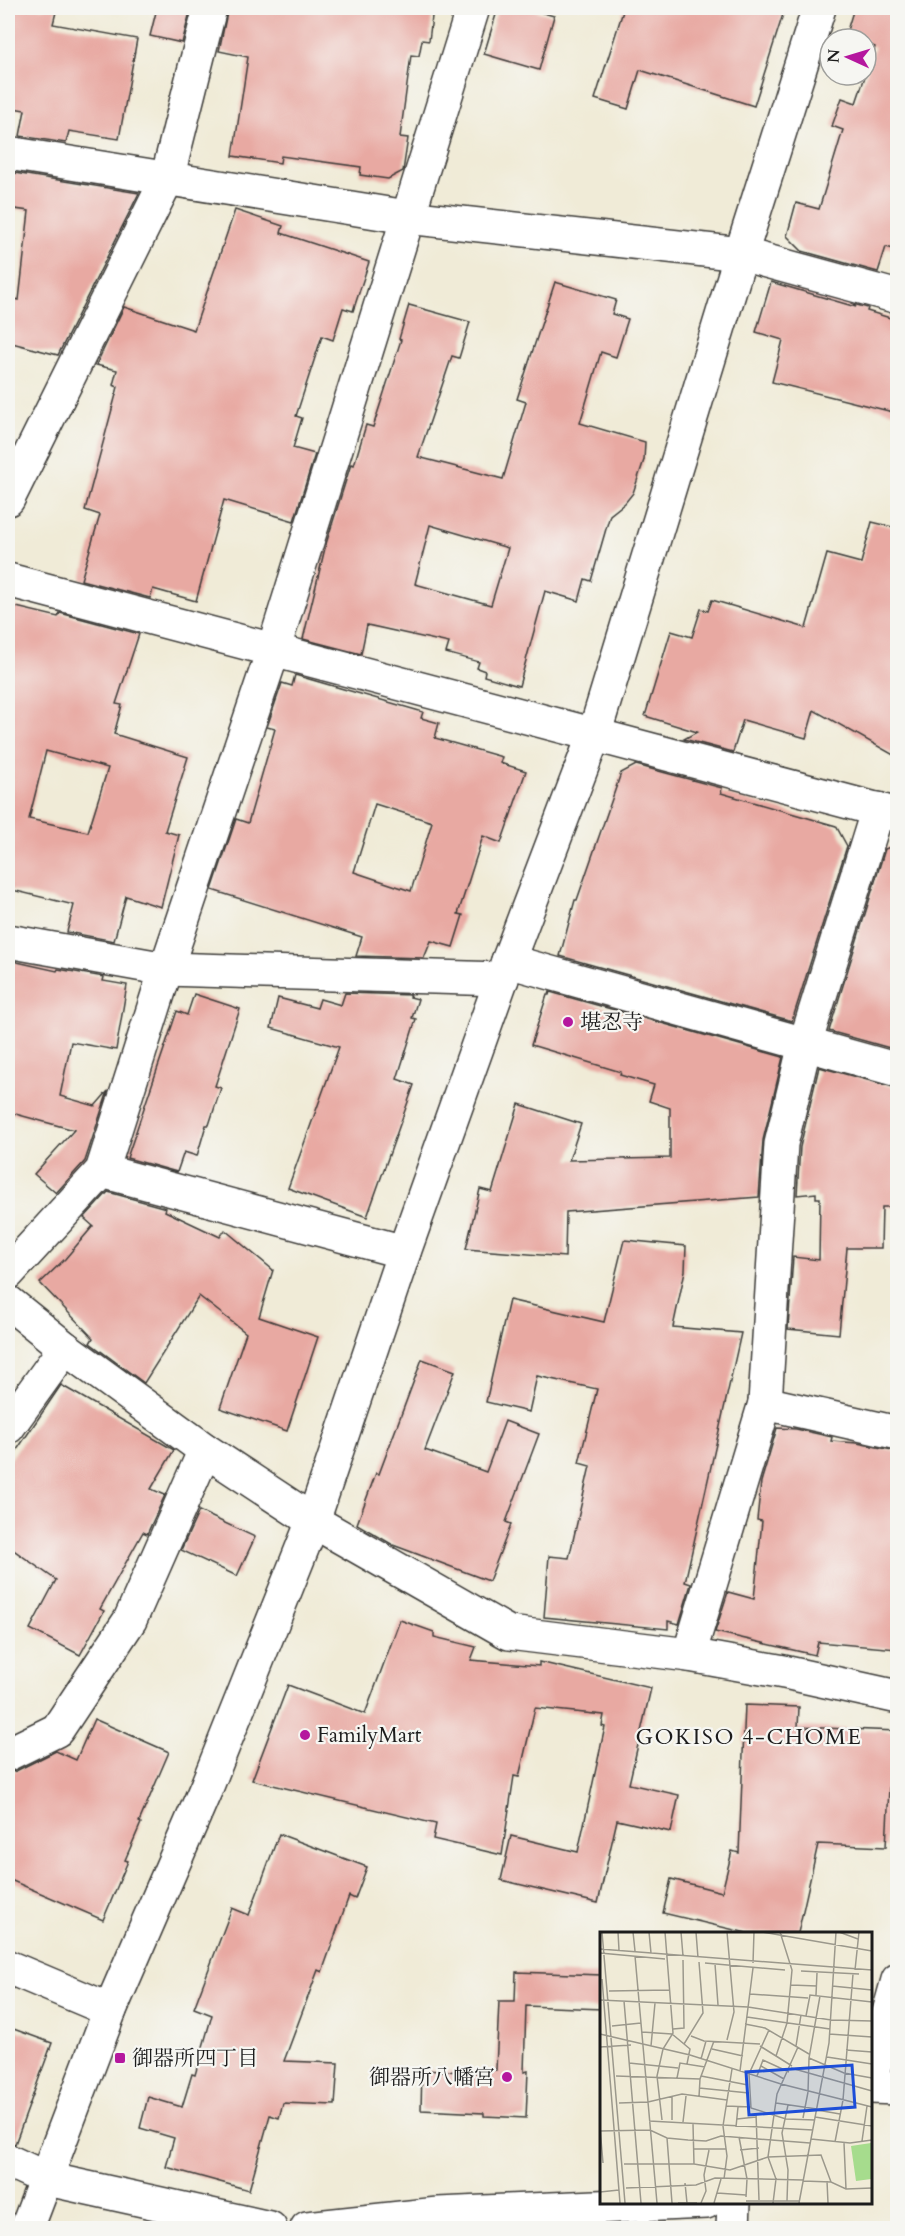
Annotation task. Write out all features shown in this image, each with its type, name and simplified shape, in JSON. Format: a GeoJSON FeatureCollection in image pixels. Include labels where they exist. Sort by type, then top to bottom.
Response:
{"type":"FeatureCollection","features":[{"type":"Feature","properties":{"kind":"street"},"geometry":{"type":"LineString","coordinates":[[8,499],[167,179],[210,8]]}},
{"type":"Feature","properties":{"kind":"street"},"geometry":{"type":"LineString","coordinates":[[8,1273],[102,1171],[166,969],[273,651],[473,8]]}},
{"type":"Feature","properties":{"kind":"street"},"geometry":{"type":"LineString","coordinates":[[27,2229],[110,2010],[207,1786],[313,1521],[505,970],[594,735],[819,8]]}},
{"type":"Feature","properties":{"kind":"street"},"geometry":{"type":"LineString","coordinates":[[8,153],[407,217],[741,254],[897,297]]}},
{"type":"Feature","properties":{"kind":"street"},"geometry":{"type":"LineString","coordinates":[[8,580],[888,812],[805,1044],[780,1144],[765,1403],[689,1655]]}},
{"type":"Feature","properties":{"kind":"street"},"geometry":{"type":"LineString","coordinates":[[8,941],[166,969],[505,970],[805,1044],[897,1070]]}},
{"type":"Feature","properties":{"kind":"street"},"geometry":{"type":"LineString","coordinates":[[102,1171],[405,1252]]}},
{"type":"Feature","properties":{"kind":"street"},"geometry":{"type":"LineString","coordinates":[[8,1302],[65,1348],[205,1450],[313,1521],[509,1633],[689,1655],[784,1672],[897,1697]]}},
{"type":"Feature","properties":{"kind":"street"},"geometry":{"type":"LineString","coordinates":[[8,1427],[65,1348]]}},
{"type":"Feature","properties":{"kind":"street"},"geometry":{"type":"LineString","coordinates":[[765,1403],[897,1434]]}},
{"type":"Feature","properties":{"kind":"street"},"geometry":{"type":"LineString","coordinates":[[8,1754],[57,1730],[130,1620],[205,1450]]}},
{"type":"Feature","properties":{"kind":"street"},"geometry":{"type":"LineString","coordinates":[[8,1967],[110,2010]]}},
{"type":"Feature","properties":{"kind":"street"},"geometry":{"type":"LineString","coordinates":[[872,2074],[897,1980]]}},
{"type":"Feature","properties":{"kind":"street"},"geometry":{"type":"LineString","coordinates":[[872,2087],[897,2088]]}},
{"type":"Feature","properties":{"kind":"street"},"geometry":{"type":"LineString","coordinates":[[8,2161],[47,2179],[270,2229]]}},
{"type":"Feature","properties":{"kind":"street"},"geometry":{"type":"LineString","coordinates":[[308,2229],[693,2203]]}},
{"type":"Feature","properties":{"kind":"street"},"geometry":{"type":"LineString","coordinates":[[733,2229],[734,2203]]}},
{"type":"Feature","properties":{"kind":"building"},"geometry":{"type":"Polygon","coordinates":[[[8,8],[57,8],[53,24],[137,39],[119,139],[69,131],[66,143],[20,136],[25,110],[8,107],[8,8]]]}},
{"type":"Feature","properties":{"kind":"building"},"geometry":{"type":"Polygon","coordinates":[[[157,8],[191,8],[182,43],[150,36],[157,8]]]}},
{"type":"Feature","properties":{"kind":"building"},"geometry":{"type":"Polygon","coordinates":[[[228,8],[433,8],[429,41],[422,40],[419,56],[411,55],[400,137],[408,138],[403,171],[388,179],[360,175],[361,167],[281,156],[280,163],[233,156],[248,57],[219,51],[228,8]]]}},
{"type":"Feature","properties":{"kind":"building"},"geometry":{"type":"Polygon","coordinates":[[[498,8],[526,8],[554,16],[539,70],[484,54],[498,8]]]}},
{"type":"Feature","properties":{"kind":"building"},"geometry":{"type":"Polygon","coordinates":[[[624,8],[785,8],[754,106],[640,70],[628,109],[595,99],[624,8]]]}},
{"type":"Feature","properties":{"kind":"building"},"geometry":{"type":"Polygon","coordinates":[[[854,8],[897,8],[897,250],[886,247],[878,272],[802,251],[787,236],[796,203],[819,209],[843,130],[832,126],[842,98],[856,103],[861,87],[878,87],[878,27],[848,27],[854,8]]]}},
{"type":"Feature","properties":{"kind":"building"},"geometry":{"type":"Polygon","coordinates":[[[8,172],[139,193],[58,355],[8,342],[8,297],[19,300],[29,211],[8,208],[8,172]]]}},
{"type":"Feature","properties":{"kind":"building"},"geometry":{"type":"Polygon","coordinates":[[[235,210],[283,226],[281,233],[369,262],[353,311],[343,308],[333,340],[322,336],[296,416],[302,418],[293,448],[315,454],[294,521],[224,500],[196,601],[153,589],[150,598],[81,580],[100,515],[85,510],[118,387],[113,385],[117,370],[96,365],[124,307],[194,330],[235,210]]]}},
{"type":"Feature","properties":{"kind":"building"},"geometry":{"type":"Polygon","coordinates":[[[555,282],[616,300],[612,314],[628,319],[616,357],[601,352],[580,423],[645,442],[644,460],[633,493],[610,515],[591,581],[585,579],[579,601],[545,591],[519,686],[484,676],[485,671],[477,668],[479,662],[446,653],[449,643],[367,625],[361,654],[303,639],[326,544],[351,464],[354,465],[366,425],[373,427],[401,340],[399,339],[409,305],[470,322],[459,358],[452,356],[418,457],[503,479],[526,402],[517,399],[555,282]],[[430,525],[415,584],[491,605],[508,548],[430,525]]]}},
{"type":"Feature","properties":{"kind":"building"},"geometry":{"type":"Polygon","coordinates":[[[771,282],[856,307],[853,304],[868,308],[867,311],[897,320],[897,413],[772,382],[783,340],[756,332],[771,282]]]}},
{"type":"Feature","properties":{"kind":"building"},"geometry":{"type":"Polygon","coordinates":[[[872,522],[897,528],[897,757],[814,710],[806,738],[743,720],[733,752],[684,739],[697,732],[645,716],[671,631],[692,637],[701,609],[708,611],[712,600],[806,628],[827,554],[861,563],[872,522]]]}},
{"type":"Feature","properties":{"kind":"building"},"geometry":{"type":"Polygon","coordinates":[[[8,605],[58,617],[60,613],[139,634],[116,704],[122,705],[114,734],[188,757],[165,831],[179,835],[161,907],[126,896],[114,941],[67,932],[74,905],[8,889],[8,605]],[[46,751],[29,819],[88,832],[108,768],[46,751]]]}},
{"type":"Feature","properties":{"kind":"building"},"geometry":{"type":"Polygon","coordinates":[[[295,675],[423,712],[421,718],[439,723],[435,738],[502,757],[500,763],[526,771],[501,843],[483,836],[458,914],[463,915],[453,947],[431,941],[424,958],[356,956],[362,937],[212,890],[236,819],[248,823],[275,729],[267,727],[282,683],[292,686],[295,675]],[[375,804],[354,872],[411,891],[432,822],[375,804]]]}},
{"type":"Feature","properties":{"kind":"building"},"geometry":{"type":"Polygon","coordinates":[[[636,765],[722,788],[721,793],[836,826],[847,846],[792,1021],[560,956],[575,900],[577,900],[621,773],[636,765]]]}},
{"type":"Feature","properties":{"kind":"building"},"geometry":{"type":"Polygon","coordinates":[[[897,844],[897,1050],[829,1031],[885,849],[897,844]]]}},
{"type":"Feature","properties":{"kind":"building"},"geometry":{"type":"Polygon","coordinates":[[[8,960],[57,971],[58,969],[104,977],[103,981],[127,985],[116,1050],[71,1042],[60,1096],[95,1106],[108,1091],[85,1161],[56,1193],[34,1174],[74,1130],[8,1112],[8,960]]]}},
{"type":"Feature","properties":{"kind":"building"},"geometry":{"type":"Polygon","coordinates":[[[550,992],[783,1057],[763,1140],[759,1197],[566,1212],[565,1257],[466,1249],[480,1189],[492,1192],[519,1104],[581,1124],[569,1160],[670,1158],[670,1108],[649,1101],[654,1085],[620,1075],[621,1072],[531,1045],[547,995],[550,992]]]}},
{"type":"Feature","properties":{"kind":"building"},"geometry":{"type":"Polygon","coordinates":[[[345,993],[411,995],[410,997],[418,999],[412,1018],[416,1019],[397,1079],[414,1085],[367,1217],[288,1188],[339,1047],[271,1028],[278,998],[317,1008],[320,999],[341,1005],[345,993]]]}},
{"type":"Feature","properties":{"kind":"building"},"geometry":{"type":"Polygon","coordinates":[[[194,994],[240,1009],[215,1086],[221,1088],[209,1125],[206,1125],[197,1156],[184,1152],[177,1172],[127,1158],[177,1011],[187,1015],[194,994]]]}},
{"type":"Feature","properties":{"kind":"building"},"geometry":{"type":"Polygon","coordinates":[[[819,1067],[897,1088],[897,1207],[882,1207],[881,1248],[847,1248],[839,1334],[788,1329],[793,1257],[819,1260],[820,1198],[816,1198],[816,1193],[797,1195],[800,1147],[819,1067]]]}},
{"type":"Feature","properties":{"kind":"building"},"geometry":{"type":"Polygon","coordinates":[[[108,1192],[166,1208],[165,1211],[220,1237],[225,1230],[273,1270],[259,1317],[318,1337],[287,1431],[220,1408],[246,1333],[199,1296],[144,1383],[90,1343],[93,1338],[40,1283],[65,1259],[93,1226],[84,1218],[108,1192]]]}},
{"type":"Feature","properties":{"kind":"building"},"geometry":{"type":"Polygon","coordinates":[[[624,1240],[686,1246],[685,1271],[673,1327],[741,1333],[685,1582],[691,1584],[679,1624],[668,1621],[668,1629],[544,1617],[549,1556],[569,1558],[590,1466],[579,1463],[597,1389],[537,1376],[529,1412],[486,1402],[509,1300],[604,1322],[624,1240]]]}},
{"type":"Feature","properties":{"kind":"building"},"geometry":{"type":"Polygon","coordinates":[[[422,1359],[455,1371],[425,1450],[486,1472],[505,1421],[539,1434],[506,1522],[511,1524],[489,1581],[393,1545],[357,1524],[376,1473],[379,1474],[422,1359]]]}},
{"type":"Feature","properties":{"kind":"building"},"geometry":{"type":"Polygon","coordinates":[[[61,1385],[174,1450],[151,1489],[165,1495],[147,1534],[143,1532],[100,1609],[104,1611],[80,1655],[30,1629],[56,1580],[8,1546],[8,1463],[61,1385]]]}},
{"type":"Feature","properties":{"kind":"building"},"geometry":{"type":"Polygon","coordinates":[[[777,1428],[796,1429],[832,1437],[831,1441],[857,1443],[897,1451],[897,1649],[818,1642],[815,1655],[715,1632],[728,1592],[754,1599],[762,1521],[757,1520],[761,1482],[777,1428]]]}},
{"type":"Feature","properties":{"kind":"building"},"geometry":{"type":"Polygon","coordinates":[[[199,1511],[255,1537],[237,1576],[181,1550],[199,1511]]]}},
{"type":"Feature","properties":{"kind":"building"},"geometry":{"type":"Polygon","coordinates":[[[400,1620],[434,1632],[434,1637],[476,1647],[471,1660],[539,1666],[539,1662],[651,1688],[629,1784],[679,1795],[671,1832],[617,1820],[598,1903],[501,1880],[511,1836],[578,1852],[605,1727],[602,1726],[604,1715],[535,1708],[519,1777],[514,1776],[502,1855],[433,1839],[436,1824],[252,1780],[288,1685],[365,1714],[400,1620]]]}},
{"type":"Feature","properties":{"kind":"building"},"geometry":{"type":"Polygon","coordinates":[[[745,1705],[799,1707],[798,1727],[897,1731],[897,1788],[889,1788],[886,1847],[818,1844],[798,1932],[743,1932],[663,1913],[671,1879],[722,1892],[732,1851],[739,1853],[745,1705]]]}},
{"type":"Feature","properties":{"kind":"building"},"geometry":{"type":"Polygon","coordinates":[[[94,1719],[169,1752],[139,1822],[141,1823],[125,1860],[128,1861],[103,1920],[8,1879],[8,1773],[56,1751],[76,1760],[94,1719]]]}},
{"type":"Feature","properties":{"kind":"building"},"geometry":{"type":"Polygon","coordinates":[[[279,1834],[367,1867],[355,1899],[349,1896],[322,1972],[318,1970],[284,2061],[338,2063],[335,2105],[283,2103],[279,2118],[270,2115],[249,2190],[166,2167],[174,2138],[140,2128],[148,2097],[182,2107],[192,2074],[195,2075],[212,2015],[194,2008],[232,1908],[249,1915],[279,1834]]]}},
{"type":"Feature","properties":{"kind":"building"},"geometry":{"type":"Polygon","coordinates":[[[516,1972],[600,1975],[600,2009],[526,2006],[524,2072],[528,2071],[526,2118],[421,2110],[422,2070],[486,2073],[486,2070],[496,2070],[499,2001],[515,2001],[516,1972]]]}},
{"type":"Feature","properties":{"kind":"building"},"geometry":{"type":"Polygon","coordinates":[[[8,2027],[52,2043],[15,2144],[8,2142],[8,2027]]]}},
{"type":"Feature","properties":{"kind":"place","name":"堪忍寺"},"geometry":{"type":"Point","coordinates":[568,1022]}},
{"type":"Feature","properties":{"kind":"place","name":"FamilyMart"},"geometry":{"type":"Point","coordinates":[305,1735]}},
{"type":"Feature","properties":{"kind":"place","name":"御器所四丁目"},"geometry":{"type":"Point","coordinates":[120,2058]}},
{"type":"Feature","properties":{"kind":"place","name":"御器所八幡宮"},"geometry":{"type":"Point","coordinates":[507,2077]}},
{"type":"Feature","properties":{"kind":"district","name":"GOKISO 4-CHOME"},"geometry":{"type":"Point","coordinates":[749,1737]}}]}
